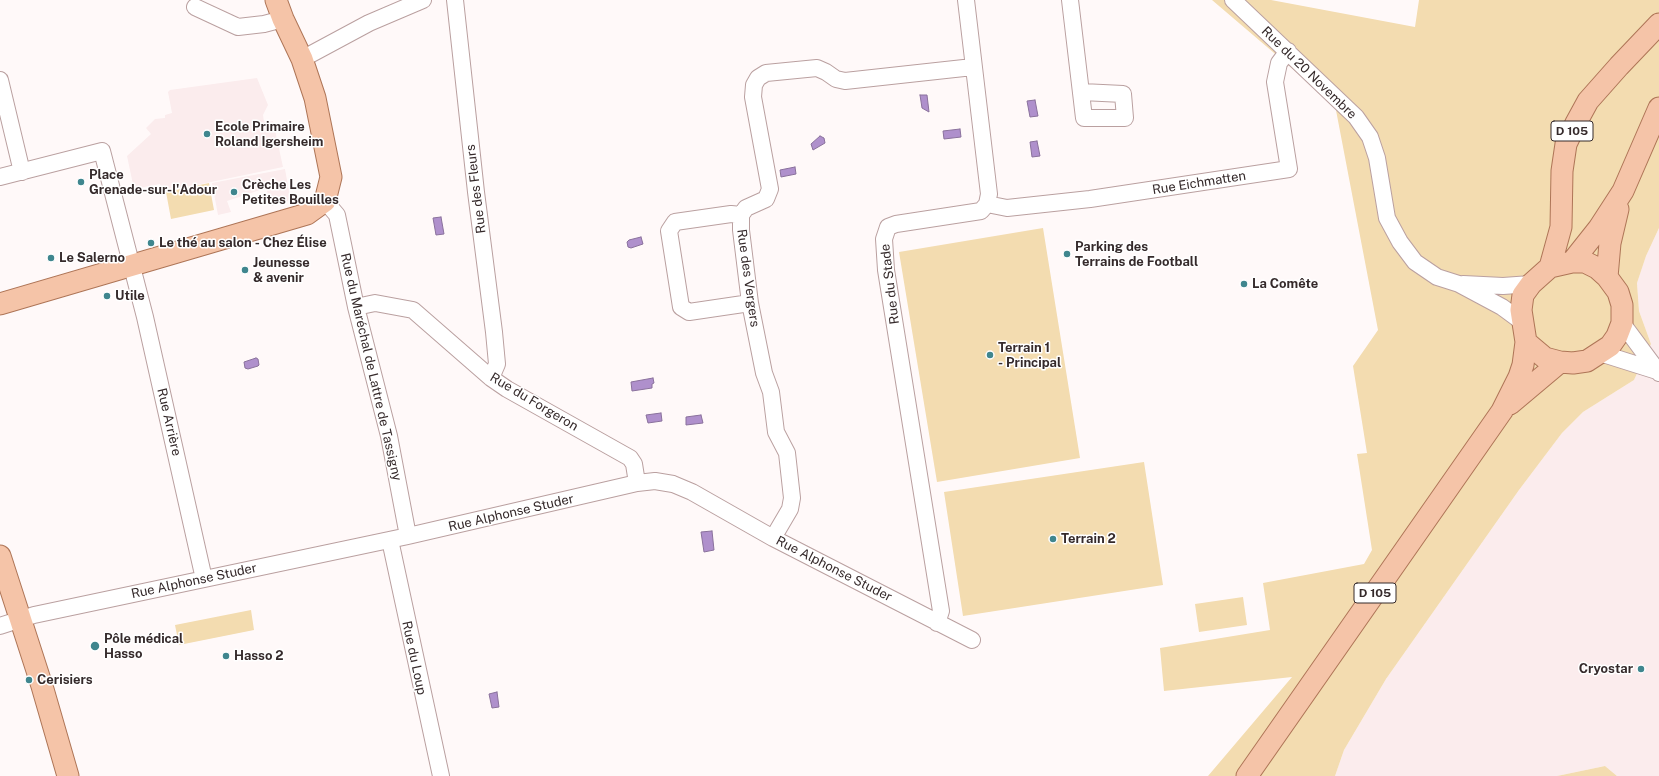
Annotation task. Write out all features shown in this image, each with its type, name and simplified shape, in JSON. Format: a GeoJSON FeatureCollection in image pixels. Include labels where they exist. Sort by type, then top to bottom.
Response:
{"type":"FeatureCollection","features":[{"type":"Feature","properties":{"kind":"main road"},"geometry":{"type":"LineString","coordinates":[[0,304],[308,214],[325,201],[330,177],[315,98],[302,59],[279,10]]}},
{"type":"Feature","properties":{"kind":"main road","name":"D 105"},"geometry":{"type":"LineString","coordinates":[[1550,267],[1561,227],[1562,171],[1566,144],[1588,101],[1659,24]]}},
{"type":"Feature","properties":{"kind":"main road"},"geometry":{"type":"LineString","coordinates":[[1607,278],[1610,243],[1623,191],[1659,108]]}},
{"type":"Feature","properties":{"kind":"main road"},"geometry":{"type":"LineString","coordinates":[[1572,262],[1599,228],[1623,191]]}},
{"type":"Feature","properties":{"kind":"main road"},"geometry":{"type":"LineString","coordinates":[[1572,262],[1585,262],[1597,268],[1618,292],[1622,305],[1622,323],[1617,336],[1610,346],[1587,361],[1573,363],[1560,362],[1545,358],[1526,342],[1521,310],[1523,295],[1531,284],[1550,267],[1572,262]]}},
{"type":"Feature","properties":{"kind":"main road","name":"D 105"},"geometry":{"type":"LineString","coordinates":[[1248,776],[1502,411],[1519,377],[1523,365],[1526,342]]}},
{"type":"Feature","properties":{"kind":"main road","name":"D 105"},"geometry":{"type":"LineString","coordinates":[[1502,411],[1560,362]]}},
{"type":"Feature","properties":{"kind":"main road"},"geometry":{"type":"LineString","coordinates":[[0,556],[19,619],[42,686],[68,776]]}},
{"type":"Feature","properties":{"kind":"street"},"geometry":{"type":"LineString","coordinates":[[302,59],[369,23],[423,0]]}},
{"type":"Feature","properties":{"kind":"street","name":"Rue des Fleurs"},"geometry":{"type":"LineString","coordinates":[[455,0],[475,185],[494,332],[497,364],[491,378]]}},
{"type":"Feature","properties":{"kind":"street"},"geometry":{"type":"LineString","coordinates":[[966,0],[989,194],[987,204]]}},
{"type":"Feature","properties":{"kind":"street"},"geometry":{"type":"LineString","coordinates":[[1070,0],[1082,92]]}},
{"type":"Feature","properties":{"kind":"street","name":"Rue du 20 Novembre"},"geometry":{"type":"LineString","coordinates":[[1233,0],[1288,50],[1356,117],[1370,137],[1377,158],[1387,218],[1400,242],[1415,262],[1437,277],[1459,284],[1502,307],[1522,321]]}},
{"type":"Feature","properties":{"kind":"street"},"geometry":{"type":"LineString","coordinates":[[195,7],[238,27],[264,24],[279,10]]}},
{"type":"Feature","properties":{"kind":"street","name":"Rue Eichmatten"},"geometry":{"type":"LineString","coordinates":[[987,204],[1007,208],[1090,199],[1289,169],[1275,82],[1279,63],[1288,50]]}},
{"type":"Feature","properties":{"kind":"street","name":"Rue des Vergers"},"geometry":{"type":"LineString","coordinates":[[773,538],[790,509],[792,498],[787,453],[776,432],[771,392],[764,373],[750,303],[741,230],[741,215],[746,208],[766,199],[770,190],[753,97],[754,84],[758,78],[766,73],[817,68],[836,79],[844,81],[973,68]]}},
{"type":"Feature","properties":{"kind":"street"},"geometry":{"type":"LineString","coordinates":[[0,80],[22,172],[0,177]]}},
{"type":"Feature","properties":{"kind":"street","name":"Rue Arrière"},"geometry":{"type":"LineString","coordinates":[[22,172],[102,151],[132,265],[204,579]]}},
{"type":"Feature","properties":{"kind":"street","name":"Rue du Maréchal de Lattre de Tassigny"},"geometry":{"type":"LineString","coordinates":[[325,201],[338,215],[356,306],[389,436],[408,536]]}},
{"type":"Feature","properties":{"kind":"street","name":"Rue du Stade"},"geometry":{"type":"LineString","coordinates":[[937,623],[941,611],[886,270],[884,239],[888,227],[896,224],[981,211],[987,204]]}},
{"type":"Feature","properties":{"kind":"street"},"geometry":{"type":"LineString","coordinates":[[741,215],[732,214],[675,222],[669,231],[681,307],[689,312],[750,303]]}},
{"type":"Feature","properties":{"kind":"street","name":"Rue du 20 Novembre"},"geometry":{"type":"LineString","coordinates":[[1459,284],[1503,286],[1531,284]]}},
{"type":"Feature","properties":{"kind":"street","name":"Rue du Forgeron"},"geometry":{"type":"LineString","coordinates":[[356,306],[375,303],[413,310],[491,378],[507,389],[630,458],[634,464],[637,483]]}},
{"type":"Feature","properties":{"kind":"street"},"geometry":{"type":"LineString","coordinates":[[1622,323],[1658,372]]}},
{"type":"Feature","properties":{"kind":"street"},"geometry":{"type":"LineString","coordinates":[[1600,353],[1658,372]]}},
{"type":"Feature","properties":{"kind":"street","name":"Rue Alphonse Studer"},"geometry":{"type":"LineString","coordinates":[[0,626],[19,619],[390,540],[637,483],[655,481],[673,484],[692,492],[773,538],[972,640]]}},
{"type":"Feature","properties":{"kind":"street","name":"Rue du Loup"},"geometry":{"type":"LineString","coordinates":[[390,540],[441,776]]}},
{"type":"Feature","properties":{"kind":"shaded area"},"geometry":{"type":"Polygon","coordinates":[[[1212,0],[1271,0],[1415,27],[1419,0],[1659,0],[1659,228],[1646,256],[1637,283],[1639,311],[1651,344],[1634,380],[1583,412],[1562,433],[1519,490],[1386,679],[1344,750],[1335,776],[1208,776],[1292,677],[1164,691],[1160,648],[1270,630],[1263,583],[1364,564],[1372,550],[1357,454],[1367,453],[1353,366],[1378,330],[1335,105],[1212,0]]]}},
{"type":"Feature","properties":{"kind":"shaded area"},"geometry":{"type":"Polygon","coordinates":[[[257,78],[268,105],[263,115],[264,122],[273,121],[283,167],[163,192],[160,184],[134,189],[127,156],[151,134],[146,128],[155,119],[165,118],[165,115],[172,113],[168,92],[170,90],[257,78]]]}},
{"type":"Feature","properties":{"kind":"shaded area"},"geometry":{"type":"Polygon","coordinates":[[[920,95],[927,95],[929,112],[922,108],[920,95]]]}},
{"type":"Feature","properties":{"kind":"shaded area"},"geometry":{"type":"Polygon","coordinates":[[[1035,100],[1038,116],[1030,117],[1027,101],[1035,100]]]}},
{"type":"Feature","properties":{"kind":"shaded area"},"geometry":{"type":"Polygon","coordinates":[[[960,129],[961,137],[944,139],[943,131],[960,129]]]}},
{"type":"Feature","properties":{"kind":"shaded area"},"geometry":{"type":"Polygon","coordinates":[[[820,136],[824,138],[825,143],[813,150],[811,144],[820,136]]]}},
{"type":"Feature","properties":{"kind":"shaded area"},"geometry":{"type":"Polygon","coordinates":[[[1037,141],[1040,156],[1032,157],[1030,142],[1037,141]]]}},
{"type":"Feature","properties":{"kind":"shaded area"},"geometry":{"type":"Polygon","coordinates":[[[795,167],[796,174],[781,177],[780,170],[795,167]]]}},
{"type":"Feature","properties":{"kind":"shaded area","name":"Crèche Les Petites Bouilles"},"geometry":{"type":"Polygon","coordinates":[[[285,169],[290,197],[288,201],[272,206],[266,188],[227,201],[231,212],[218,215],[212,183],[285,169]]]}},
{"type":"Feature","properties":{"kind":"shaded area"},"geometry":{"type":"Polygon","coordinates":[[[209,183],[214,210],[171,219],[166,192],[209,183]]]}},
{"type":"Feature","properties":{"kind":"shaded area"},"geometry":{"type":"Polygon","coordinates":[[[441,217],[444,234],[436,235],[433,218],[441,217]]]}},
{"type":"Feature","properties":{"kind":"shaded area","name":"Terrain 1 - Principal"},"geometry":{"type":"Polygon","coordinates":[[[1043,228],[1080,458],[937,482],[899,252],[1043,228]]]}},
{"type":"Feature","properties":{"kind":"shaded area"},"geometry":{"type":"Polygon","coordinates":[[[1659,228],[1659,776],[1617,776],[1605,766],[1557,776],[1335,776],[1344,750],[1386,679],[1519,490],[1562,433],[1583,412],[1634,380],[1651,344],[1639,311],[1637,283],[1646,256],[1659,228]]]}},
{"type":"Feature","properties":{"kind":"shaded area"},"geometry":{"type":"Polygon","coordinates":[[[641,237],[643,244],[631,248],[628,247],[627,242],[629,240],[641,237]]]}},
{"type":"Feature","properties":{"kind":"shaded area"},"geometry":{"type":"Polygon","coordinates":[[[256,358],[258,359],[258,366],[248,369],[245,368],[244,362],[256,358]]]}},
{"type":"Feature","properties":{"kind":"shaded area"},"geometry":{"type":"Polygon","coordinates":[[[653,378],[654,383],[652,384],[652,388],[632,391],[631,382],[653,378]]]}},
{"type":"Feature","properties":{"kind":"shaded area"},"geometry":{"type":"Polygon","coordinates":[[[661,413],[662,421],[648,423],[646,415],[661,413]]]}},
{"type":"Feature","properties":{"kind":"shaded area"},"geometry":{"type":"Polygon","coordinates":[[[701,415],[703,423],[686,425],[686,417],[701,415]]]}},
{"type":"Feature","properties":{"kind":"shaded area","name":"Terrain 2"},"geometry":{"type":"Polygon","coordinates":[[[1144,462],[1163,585],[963,616],[944,492],[1144,462]]]}},
{"type":"Feature","properties":{"kind":"shaded area"},"geometry":{"type":"Polygon","coordinates":[[[712,531],[714,550],[704,552],[701,532],[712,531]]]}},
{"type":"Feature","properties":{"kind":"shaded area"},"geometry":{"type":"Polygon","coordinates":[[[1243,597],[1247,625],[1199,632],[1195,604],[1243,597]]]}},
{"type":"Feature","properties":{"kind":"shaded area"},"geometry":{"type":"Polygon","coordinates":[[[251,610],[254,630],[179,645],[175,625],[251,610]]]}},
{"type":"Feature","properties":{"kind":"shaded area"},"geometry":{"type":"Polygon","coordinates":[[[497,692],[499,707],[492,708],[489,694],[497,692]]]}},
{"type":"Feature","properties":{"kind":"shaded area"},"geometry":{"type":"Polygon","coordinates":[[[1605,766],[1617,776],[1557,776],[1605,766]]]}},
{"type":"Feature","properties":{"kind":"place","name":"Ecole Primaire Roland Igersheim"},"geometry":{"type":"Point","coordinates":[207,134]}},
{"type":"Feature","properties":{"kind":"place","name":"Place Grenade-sur-l'Adour"},"geometry":{"type":"Point","coordinates":[81,182]}},
{"type":"Feature","properties":{"kind":"place","name":"Crèche Les Petites Bouilles"},"geometry":{"type":"Point","coordinates":[234,192]}},
{"type":"Feature","properties":{"kind":"place","name":"Le thé au salon - Chez Élise"},"geometry":{"type":"Point","coordinates":[151,243]}},
{"type":"Feature","properties":{"kind":"place","name":"Parking des Terrains de Football"},"geometry":{"type":"Point","coordinates":[1067,254]}},
{"type":"Feature","properties":{"kind":"place","name":"Le Salerno"},"geometry":{"type":"Point","coordinates":[51,258]}},
{"type":"Feature","properties":{"kind":"place","name":"Jeunesse & avenir"},"geometry":{"type":"Point","coordinates":[245,270]}},
{"type":"Feature","properties":{"kind":"place","name":"La Comête"},"geometry":{"type":"Point","coordinates":[1244,284]}},
{"type":"Feature","properties":{"kind":"place","name":"Utile"},"geometry":{"type":"Point","coordinates":[107,296]}},
{"type":"Feature","properties":{"kind":"place","name":"Terrain 1 - Principal"},"geometry":{"type":"Point","coordinates":[990,355]}},
{"type":"Feature","properties":{"kind":"place","name":"Terrain 2"},"geometry":{"type":"Point","coordinates":[1053,539]}},
{"type":"Feature","properties":{"kind":"place","name":"Pôle médical Hasso"},"geometry":{"type":"Point","coordinates":[95,646]}},
{"type":"Feature","properties":{"kind":"place","name":"Hasso 2"},"geometry":{"type":"Point","coordinates":[226,656]}},
{"type":"Feature","properties":{"kind":"place","name":"Cryostar"},"geometry":{"type":"Point","coordinates":[1641,669]}},
{"type":"Feature","properties":{"kind":"place","name":"Cerisiers"},"geometry":{"type":"Point","coordinates":[29,680]}}]}
